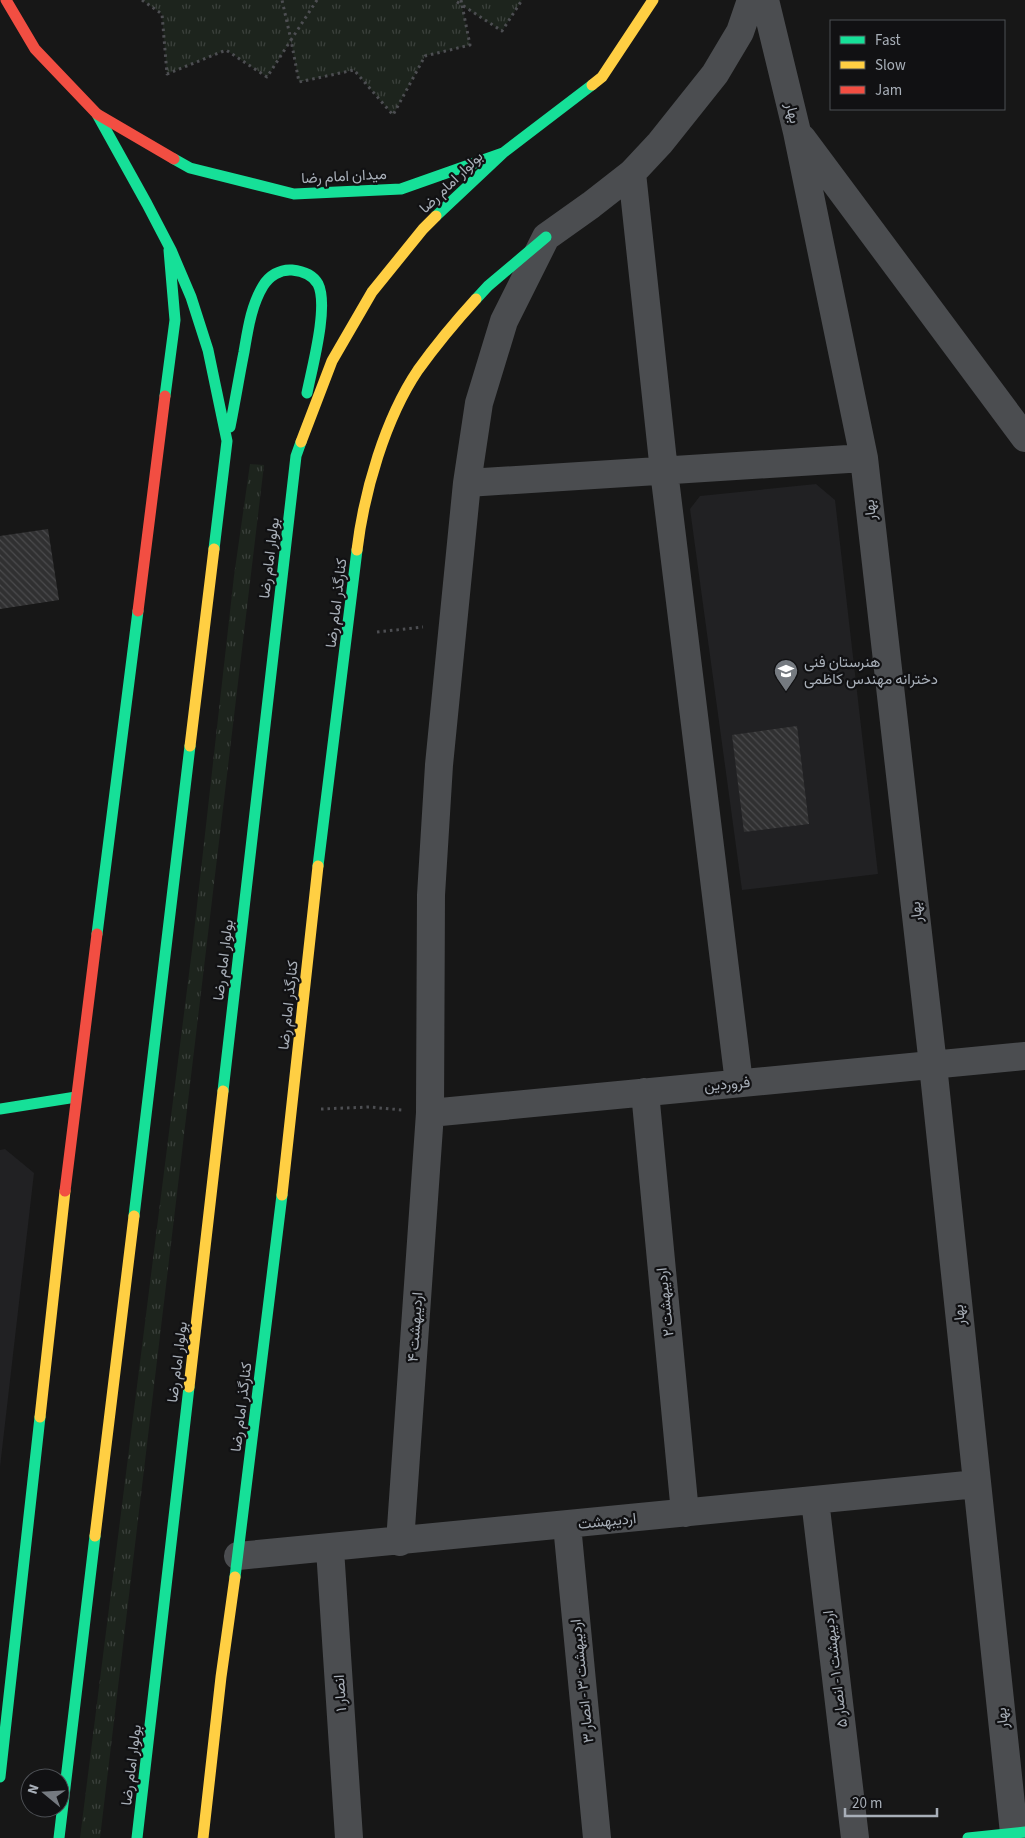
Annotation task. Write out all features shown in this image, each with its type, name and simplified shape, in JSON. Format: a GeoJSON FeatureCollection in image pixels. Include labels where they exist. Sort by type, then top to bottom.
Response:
{"type":"FeatureCollection","features":[{"type":"Feature","properties":{"kind":"main road","name":"میدان امام رضا"},"geometry":{"type":"LineString","coordinates":[[6,0],[35,49],[97,114],[190,168],[294,194],[402,189],[503,153],[602,77],[653,0]]}},
{"type":"Feature","properties":{"kind":"main road"},"geometry":{"type":"LineString","coordinates":[[97,114],[152,211],[169,246],[194,308],[213,372],[227,441]]}},
{"type":"Feature","properties":{"kind":"main road","name":"بولوار امام رضا"},"geometry":{"type":"LineString","coordinates":[[137,1838],[296,456],[332,360],[372,292],[423,229],[503,153]]}},
{"type":"Feature","properties":{"kind":"main road","name":"کنارگذر امام رضا"},"geometry":{"type":"LineString","coordinates":[[203,1838],[221,1677],[238,1556],[292,1113],[318,866],[360,534],[368,490],[394,415],[417,372],[448,330],[488,286],[546,236]]}},
{"type":"Feature","properties":{"kind":"main road"},"geometry":{"type":"LineString","coordinates":[[0,1777],[76,1097],[175,320],[169,246]]}},
{"type":"Feature","properties":{"kind":"main road"},"geometry":{"type":"LineString","coordinates":[[59,1838],[227,441],[248,330],[257,297],[264,284],[275,274],[287,270],[302,271],[310,275],[319,286],[322,305],[296,456]]}},
{"type":"Feature","properties":{"kind":"main road"},"geometry":{"type":"LineString","coordinates":[[0,1109],[76,1097]]}},
{"type":"Feature","properties":{"kind":"main road"},"geometry":{"type":"LineString","coordinates":[[968,1838],[1018,1834]]}},
{"type":"Feature","properties":{"kind":"street"},"geometry":{"type":"LineString","coordinates":[[546,236],[591,205],[632,173],[660,143],[715,74],[740,32],[751,0]]}},
{"type":"Feature","properties":{"kind":"street","name":"بهار"},"geometry":{"type":"LineString","coordinates":[[765,0],[798,132],[864,458],[933,1065],[977,1484],[1018,1834]]}},
{"type":"Feature","properties":{"kind":"street"},"geometry":{"type":"LineString","coordinates":[[798,132],[1025,438]]}},
{"type":"Feature","properties":{"kind":"street"},"geometry":{"type":"LineString","coordinates":[[632,173],[664,471],[739,1083]]}},
{"type":"Feature","properties":{"kind":"street","name":"اردیبهشت ۴"},"geometry":{"type":"LineString","coordinates":[[400,1542],[430,1113],[431,895],[439,765],[451,625],[467,483],[479,403],[504,321],[546,236]]}},
{"type":"Feature","properties":{"kind":"street"},"geometry":{"type":"LineString","coordinates":[[467,483],[864,458]]}},
{"type":"Feature","properties":{"kind":"street","name":"فروردین"},"geometry":{"type":"LineString","coordinates":[[430,1113],[1025,1056]]}},
{"type":"Feature","properties":{"kind":"street","name":"اردیبهشت ۲"},"geometry":{"type":"LineString","coordinates":[[644,1092],[685,1513]]}},
{"type":"Feature","properties":{"kind":"street","name":"اردیبهشت"},"geometry":{"type":"LineString","coordinates":[[238,1556],[330,1549],[977,1484]]}},
{"type":"Feature","properties":{"kind":"street","name":"اردیبهشت ۱ - انصار ۵"},"geometry":{"type":"LineString","coordinates":[[815,1500],[855,1838]]}},
{"type":"Feature","properties":{"kind":"street","name":"اردیبهشت ۳ - انصار ۳"},"geometry":{"type":"LineString","coordinates":[[566,1525],[597,1838]]}},
{"type":"Feature","properties":{"kind":"street","name":"انصار ۱"},"geometry":{"type":"LineString","coordinates":[[330,1549],[349,1838]]}},
{"type":"Feature","properties":{"kind":"path"},"geometry":{"type":"LineString","coordinates":[[142,0],[162,14],[167,74],[226,50],[267,77],[317,0]]}},
{"type":"Feature","properties":{"kind":"path"},"geometry":{"type":"LineString","coordinates":[[282,0],[299,82],[354,70],[393,115],[425,56],[470,45],[461,0]]}},
{"type":"Feature","properties":{"kind":"path"},"geometry":{"type":"LineString","coordinates":[[454,0],[502,31],[522,0]]}},
{"type":"Feature","properties":{"kind":"path"},"geometry":{"type":"LineString","coordinates":[[347,635],[451,625]]}},
{"type":"Feature","properties":{"kind":"path"},"geometry":{"type":"LineString","coordinates":[[292,1113],[332,1107],[369,1107],[430,1113]]}},
{"type":"Feature","properties":{"kind":"shaded area","name":"هنرستان فنی دخترانه مهندس کاظمی"},"geometry":{"type":"Polygon","coordinates":[[[816,484],[835,500],[878,874],[742,890],[690,509],[700,496],[816,484]]]}},
{"type":"Feature","properties":{"kind":"shaded area"},"geometry":{"type":"Polygon","coordinates":[[[5,1149],[34,1173],[0,1467],[0,1150],[5,1149]]]}},
{"type":"Feature","properties":{"kind":"green space"},"geometry":{"type":"Polygon","coordinates":[[[142,0],[522,0],[502,31],[462,6],[470,45],[425,56],[393,115],[354,70],[299,82],[291,41],[267,77],[226,50],[167,74],[162,14],[142,0]]]}},
{"type":"Feature","properties":{"kind":"green space"},"geometry":{"type":"Polygon","coordinates":[[[250,464],[264,465],[100,1838],[80,1838],[192,950],[234,576],[250,464]]]}},
{"type":"Feature","properties":{"kind":"building"},"geometry":{"type":"Polygon","coordinates":[[[48,529],[59,600],[0,609],[0,536],[48,529]]]}},
{"type":"Feature","properties":{"kind":"building"},"geometry":{"type":"Polygon","coordinates":[[[797,726],[809,824],[744,832],[732,735],[797,726]]]}},
{"type":"Feature","properties":{"kind":"traffic: fast"},"geometry":{"type":"LineString","coordinates":[[174,159],[190,168],[294,194],[401,189],[503,153],[592,85]]}},
{"type":"Feature","properties":{"kind":"traffic: fast"},"geometry":{"type":"LineString","coordinates":[[97,114],[171,250],[191,297],[208,350],[227,441],[214,549]]}},
{"type":"Feature","properties":{"kind":"traffic: fast"},"geometry":{"type":"LineString","coordinates":[[436,216],[503,153]]}},
{"type":"Feature","properties":{"kind":"traffic: fast"},"geometry":{"type":"LineString","coordinates":[[476,299],[488,286],[546,237]]}},
{"type":"Feature","properties":{"kind":"traffic: fast"},"geometry":{"type":"LineString","coordinates":[[165,396],[175,320],[169,250]]}},
{"type":"Feature","properties":{"kind":"traffic: fast"},"geometry":{"type":"LineString","coordinates":[[230,427],[253,310],[265,282],[275,274],[288,270],[303,272],[310,276],[318,284],[321,294],[321,322],[307,393]]}},
{"type":"Feature","properties":{"kind":"traffic: fast"},"geometry":{"type":"LineString","coordinates":[[223,1091],[296,456],[301,442]]}},
{"type":"Feature","properties":{"kind":"traffic: fast"},"geometry":{"type":"LineString","coordinates":[[318,866],[357,550]]}},
{"type":"Feature","properties":{"kind":"traffic: fast"},"geometry":{"type":"LineString","coordinates":[[97,934],[138,611]]}},
{"type":"Feature","properties":{"kind":"traffic: fast"},"geometry":{"type":"LineString","coordinates":[[134,1216],[190,746]]}},
{"type":"Feature","properties":{"kind":"traffic: fast"},"geometry":{"type":"LineString","coordinates":[[0,1109],[76,1097]]}},
{"type":"Feature","properties":{"kind":"traffic: fast"},"geometry":{"type":"LineString","coordinates":[[235,1577],[282,1195]]}},
{"type":"Feature","properties":{"kind":"traffic: fast"},"geometry":{"type":"LineString","coordinates":[[137,1838],[189,1387]]}},
{"type":"Feature","properties":{"kind":"traffic: fast"},"geometry":{"type":"LineString","coordinates":[[0,1777],[40,1417]]}},
{"type":"Feature","properties":{"kind":"traffic: fast"},"geometry":{"type":"LineString","coordinates":[[59,1838],[95,1536]]}},
{"type":"Feature","properties":{"kind":"traffic: fast"},"geometry":{"type":"LineString","coordinates":[[968,1838],[1025,1832]]}},
{"type":"Feature","properties":{"kind":"traffic: slow"},"geometry":{"type":"LineString","coordinates":[[592,85],[602,77],[653,0]]}},
{"type":"Feature","properties":{"kind":"traffic: slow"},"geometry":{"type":"LineString","coordinates":[[301,442],[332,361],[372,292],[423,229],[436,216]]}},
{"type":"Feature","properties":{"kind":"traffic: slow"},"geometry":{"type":"LineString","coordinates":[[357,550],[371,480],[386,433],[406,389],[418,370],[476,299]]}},
{"type":"Feature","properties":{"kind":"traffic: slow"},"geometry":{"type":"LineString","coordinates":[[190,746],[214,549]]}},
{"type":"Feature","properties":{"kind":"traffic: slow"},"geometry":{"type":"LineString","coordinates":[[282,1195],[318,866]]}},
{"type":"Feature","properties":{"kind":"traffic: slow"},"geometry":{"type":"LineString","coordinates":[[189,1387],[223,1091]]}},
{"type":"Feature","properties":{"kind":"traffic: slow"},"geometry":{"type":"LineString","coordinates":[[40,1417],[65,1191]]}},
{"type":"Feature","properties":{"kind":"traffic: slow"},"geometry":{"type":"LineString","coordinates":[[95,1536],[134,1216]]}},
{"type":"Feature","properties":{"kind":"traffic: slow"},"geometry":{"type":"LineString","coordinates":[[203,1838],[221,1677],[235,1577]]}},
{"type":"Feature","properties":{"kind":"traffic: jam"},"geometry":{"type":"LineString","coordinates":[[6,0],[35,49],[97,114],[174,159]]}},
{"type":"Feature","properties":{"kind":"traffic: jam"},"geometry":{"type":"LineString","coordinates":[[138,611],[165,396]]}},
{"type":"Feature","properties":{"kind":"traffic: jam"},"geometry":{"type":"LineString","coordinates":[[65,1191],[97,934]]}},
{"type":"Feature","properties":{"kind":"place","name":"هنرستان فنی دخترانه مهندس کاظمی"},"geometry":{"type":"Point","coordinates":[786,692]}}]}
